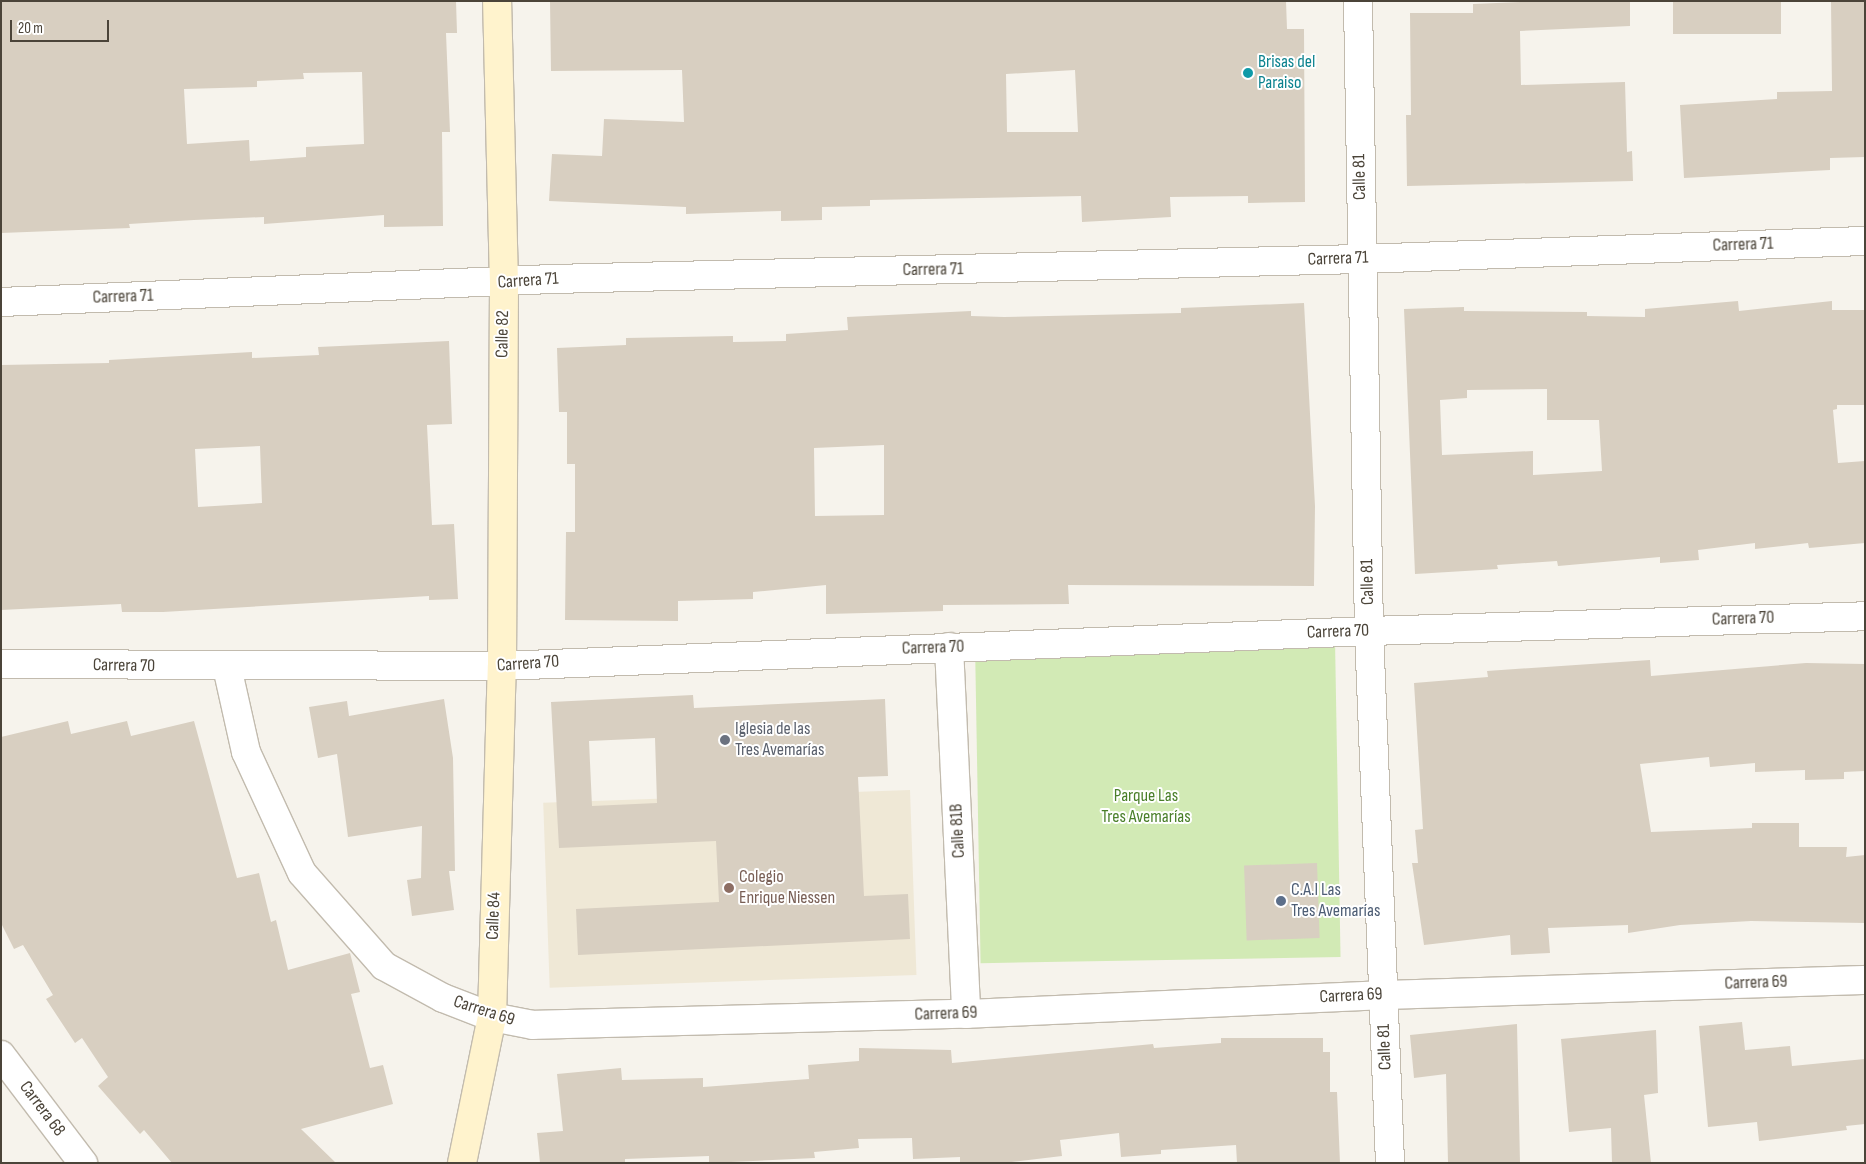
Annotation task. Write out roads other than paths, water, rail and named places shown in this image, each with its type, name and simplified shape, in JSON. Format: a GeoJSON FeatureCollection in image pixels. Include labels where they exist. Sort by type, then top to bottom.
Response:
{"type":"FeatureCollection","features":[{"type":"Feature","properties":{"kind":"street","name":"Calle 82"},"geometry":{"type":"LineString","coordinates":[[496,1],[504,284],[502,666]]}},
{"type":"Feature","properties":{"kind":"street","name":"Calle 81"},"geometry":{"type":"LineString","coordinates":[[1358,1],[1360,258],[1369,631],[1390,1163]]}},
{"type":"Feature","properties":{"kind":"street","name":"Carrera 71"},"geometry":{"type":"LineString","coordinates":[[1,302],[504,284],[552,279],[1360,258],[1865,241]]}},
{"type":"Feature","properties":{"kind":"street","name":"Carrera 70"},"geometry":{"type":"LineString","coordinates":[[1,664],[227,667],[502,666],[1369,631],[1865,616]]}},
{"type":"Feature","properties":{"kind":"street","name":"Calle 81B"},"geometry":{"type":"LineString","coordinates":[[949,647],[966,1014]]}},
{"type":"Feature","properties":{"kind":"street","name":"Calle 84"},"geometry":{"type":"LineString","coordinates":[[462,1163],[492,1017],[502,666]]}},
{"type":"Feature","properties":{"kind":"street","name":"Carrera 69"},"geometry":{"type":"LineString","coordinates":[[227,667],[246,752],[302,873],[384,966],[443,998],[492,1017],[533,1025],[966,1014],[1383,995],[1865,980]]}},
{"type":"Feature","properties":{"kind":"street","name":"Carrera 68"},"geometry":{"type":"LineString","coordinates":[[1,1055],[83,1163]]}},
{"type":"Feature","properties":{"kind":"place","name":"Brisas del Paraiso"},"geometry":{"type":"Point","coordinates":[1248,73]}},
{"type":"Feature","properties":{"kind":"place","name":"Iglesia de las Tres Avemarías"},"geometry":{"type":"Point","coordinates":[725,740]}},
{"type":"Feature","properties":{"kind":"place","name":"Colegio Enrique Niessen"},"geometry":{"type":"Point","coordinates":[729,888]}},
{"type":"Feature","properties":{"kind":"place","name":"C.A.I Las Tres Avemarías"},"geometry":{"type":"Point","coordinates":[1281,901]}},
{"type":"Feature","properties":{"kind":"park label","name":"Parque Las Tres Avemarías"},"geometry":{"type":"Point","coordinates":[1146,808]}}]}
